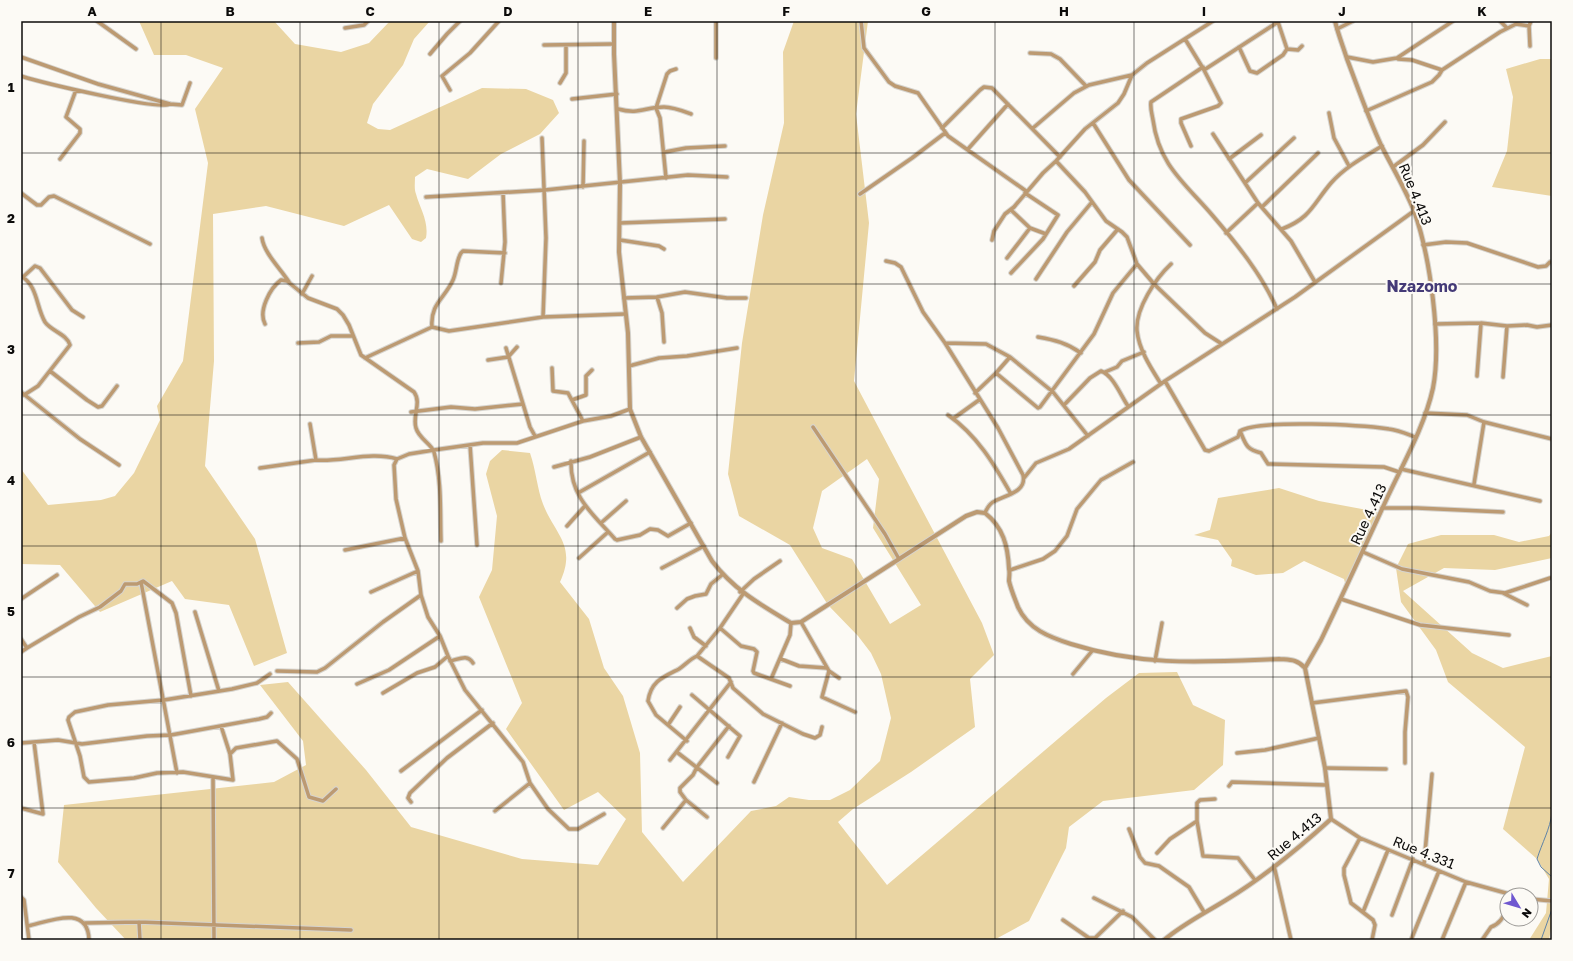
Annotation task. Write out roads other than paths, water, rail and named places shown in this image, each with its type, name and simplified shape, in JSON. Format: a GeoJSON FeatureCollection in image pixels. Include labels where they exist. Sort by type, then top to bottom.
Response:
{"type":"FeatureCollection","features":[{"type":"Feature","properties":{"kind":"street"},"geometry":{"type":"LineString","coordinates":[[97,21],[136,49]]}},
{"type":"Feature","properties":{"kind":"street"},"geometry":{"type":"LineString","coordinates":[[346,28],[364,25],[368,21]]}},
{"type":"Feature","properties":{"kind":"street"},"geometry":{"type":"LineString","coordinates":[[430,54],[446,34],[460,21]]}},
{"type":"Feature","properties":{"kind":"street"},"geometry":{"type":"LineString","coordinates":[[450,90],[442,76],[470,53],[499,21]]}},
{"type":"Feature","properties":{"kind":"street"},"geometry":{"type":"LineString","coordinates":[[614,21],[613,44],[618,108],[620,183],[620,271],[624,298],[629,366],[630,409],[641,437],[722,575],[742,593],[791,624],[801,622],[966,516],[977,512],[985,513],[998,526],[1004,536],[1010,570],[1009,581],[1018,606],[1026,622],[1039,631],[1058,640],[1092,651],[1132,659],[1184,663],[1279,659],[1300,662],[1305,668]]}},
{"type":"Feature","properties":{"kind":"street"},"geometry":{"type":"LineString","coordinates":[[716,21],[716,58]]}},
{"type":"Feature","properties":{"kind":"street"},"geometry":{"type":"LineString","coordinates":[[861,21],[863,42],[867,53],[893,84],[921,96],[945,133],[1058,215],[1046,234],[1011,273]]}},
{"type":"Feature","properties":{"kind":"street"},"geometry":{"type":"LineString","coordinates":[[992,240],[994,231],[1005,214],[1011,210],[1043,172],[1056,161],[1093,123],[1122,98],[1132,75],[1147,63],[1213,21]]}},
{"type":"Feature","properties":{"kind":"street","name":"Rue 4.413"},"geometry":{"type":"LineString","coordinates":[[1164,940],[1204,912],[1255,880],[1331,819],[1325,768],[1305,668],[1321,640],[1341,599],[1415,437],[1425,413],[1434,380],[1436,346],[1432,293],[1423,245],[1414,211],[1366,111],[1335,21]]}},
{"type":"Feature","properties":{"kind":"street"},"geometry":{"type":"LineString","coordinates":[[1337,29],[1353,21]]}},
{"type":"Feature","properties":{"kind":"street"},"geometry":{"type":"LineString","coordinates":[[1397,58],[1452,21]]}},
{"type":"Feature","properties":{"kind":"street"},"geometry":{"type":"LineString","coordinates":[[1500,21],[1506,28]]}},
{"type":"Feature","properties":{"kind":"street"},"geometry":{"type":"LineString","coordinates":[[1530,46],[1529,26],[1531,21]]}},
{"type":"Feature","properties":{"kind":"street"},"geometry":{"type":"LineString","coordinates":[[1277,309],[1259,276],[1212,215],[1191,194],[1163,157],[1154,130],[1151,102],[1278,22],[1287,49]]}},
{"type":"Feature","properties":{"kind":"street"},"geometry":{"type":"LineString","coordinates":[[1366,111],[1432,82],[1442,70],[1506,28],[1516,24],[1529,26]]}},
{"type":"Feature","properties":{"kind":"street"},"geometry":{"type":"LineString","coordinates":[[1185,39],[1204,69],[1221,103],[1218,106],[1181,119],[1180,123],[1192,146]]}},
{"type":"Feature","properties":{"kind":"street"},"geometry":{"type":"LineString","coordinates":[[544,45],[613,44]]}},
{"type":"Feature","properties":{"kind":"street"},"geometry":{"type":"LineString","coordinates":[[560,83],[566,73],[566,45]]}},
{"type":"Feature","properties":{"kind":"street"},"geometry":{"type":"LineString","coordinates":[[1287,49],[1298,50],[1302,46]]}},
{"type":"Feature","properties":{"kind":"street"},"geometry":{"type":"LineString","coordinates":[[1239,47],[1248,69],[1254,73],[1283,55],[1287,49]]}},
{"type":"Feature","properties":{"kind":"street"},"geometry":{"type":"LineString","coordinates":[[1030,53],[1051,54],[1060,59],[1086,86]]}},
{"type":"Feature","properties":{"kind":"street"},"geometry":{"type":"LineString","coordinates":[[21,57],[98,84],[170,104],[182,104],[190,83]]}},
{"type":"Feature","properties":{"kind":"street"},"geometry":{"type":"LineString","coordinates":[[1347,57],[1373,62],[1397,58],[1412,60],[1442,70]]}},
{"type":"Feature","properties":{"kind":"street"},"geometry":{"type":"LineString","coordinates":[[666,178],[665,152],[660,118],[656,108],[667,74],[670,70],[676,69]]}},
{"type":"Feature","properties":{"kind":"street"},"geometry":{"type":"LineString","coordinates":[[1033,128],[1074,93],[1086,86],[1095,82],[1132,75]]}},
{"type":"Feature","properties":{"kind":"street"},"geometry":{"type":"LineString","coordinates":[[21,76],[76,90],[163,106],[170,104]]}},
{"type":"Feature","properties":{"kind":"street"},"geometry":{"type":"LineString","coordinates":[[942,128],[984,87],[992,88],[1060,157]]}},
{"type":"Feature","properties":{"kind":"street"},"geometry":{"type":"LineString","coordinates":[[60,159],[80,133],[80,129],[66,117],[76,90]]}},
{"type":"Feature","properties":{"kind":"street"},"geometry":{"type":"LineString","coordinates":[[572,99],[617,94]]}},
{"type":"Feature","properties":{"kind":"street"},"geometry":{"type":"LineString","coordinates":[[968,150],[1008,104]]}},
{"type":"Feature","properties":{"kind":"street"},"geometry":{"type":"LineString","coordinates":[[618,108],[628,112],[666,107],[691,114]]}},
{"type":"Feature","properties":{"kind":"street"},"geometry":{"type":"LineString","coordinates":[[1329,113],[1334,138],[1349,166]]}},
{"type":"Feature","properties":{"kind":"street"},"geometry":{"type":"LineString","coordinates":[[1393,167],[1423,145],[1445,122]]}},
{"type":"Feature","properties":{"kind":"street"},"geometry":{"type":"LineString","coordinates":[[1093,123],[1129,180],[1190,245]]}},
{"type":"Feature","properties":{"kind":"street"},"geometry":{"type":"LineString","coordinates":[[860,194],[945,133]]}},
{"type":"Feature","properties":{"kind":"street"},"geometry":{"type":"LineString","coordinates":[[1213,134],[1258,203],[1282,230],[1315,282]]}},
{"type":"Feature","properties":{"kind":"street"},"geometry":{"type":"LineString","coordinates":[[1229,159],[1261,135]]}},
{"type":"Feature","properties":{"kind":"street"},"geometry":{"type":"LineString","coordinates":[[542,138],[546,238],[543,317]]}},
{"type":"Feature","properties":{"kind":"street"},"geometry":{"type":"LineString","coordinates":[[1245,183],[1294,138]]}},
{"type":"Feature","properties":{"kind":"street"},"geometry":{"type":"LineString","coordinates":[[583,187],[584,141]]}},
{"type":"Feature","properties":{"kind":"street"},"geometry":{"type":"LineString","coordinates":[[665,152],[686,148],[725,146]]}},
{"type":"Feature","properties":{"kind":"street"},"geometry":{"type":"LineString","coordinates":[[1282,230],[1298,223],[1306,216],[1331,183],[1349,166],[1382,146]]}},
{"type":"Feature","properties":{"kind":"street"},"geometry":{"type":"LineString","coordinates":[[1262,207],[1318,153]]}},
{"type":"Feature","properties":{"kind":"street"},"geometry":{"type":"LineString","coordinates":[[1056,161],[1092,202],[1107,222],[1118,229],[1127,238],[1137,264],[1154,284],[1190,320],[1212,339],[1222,344]]}},
{"type":"Feature","properties":{"kind":"street"},"geometry":{"type":"LineString","coordinates":[[426,197],[583,187],[688,175],[727,177]]}},
{"type":"Feature","properties":{"kind":"street"},"geometry":{"type":"LineString","coordinates":[[21,193],[37,205],[41,206],[49,197],[54,196],[150,244]]}},
{"type":"Feature","properties":{"kind":"street"},"geometry":{"type":"LineString","coordinates":[[501,283],[504,253],[503,193]]}},
{"type":"Feature","properties":{"kind":"street"},"geometry":{"type":"LineString","coordinates":[[1036,279],[1067,232],[1092,202]]}},
{"type":"Feature","properties":{"kind":"street"},"geometry":{"type":"LineString","coordinates":[[1226,233],[1258,203]]}},
{"type":"Feature","properties":{"kind":"street"},"geometry":{"type":"LineString","coordinates":[[1011,210],[1030,228],[1046,234]]}},
{"type":"Feature","properties":{"kind":"street"},"geometry":{"type":"LineString","coordinates":[[985,513],[991,503],[1018,490],[1024,478],[1036,463],[1069,449],[1128,406],[1277,309],[1414,211]]}},
{"type":"Feature","properties":{"kind":"street"},"geometry":{"type":"LineString","coordinates":[[620,223],[725,219]]}},
{"type":"Feature","properties":{"kind":"street"},"geometry":{"type":"LineString","coordinates":[[1007,258],[1030,228]]}},
{"type":"Feature","properties":{"kind":"street"},"geometry":{"type":"LineString","coordinates":[[1074,286],[1094,262],[1100,250],[1118,229]]}},
{"type":"Feature","properties":{"kind":"street"},"geometry":{"type":"LineString","coordinates":[[262,238],[265,250],[280,268],[291,285]]}},
{"type":"Feature","properties":{"kind":"street"},"geometry":{"type":"LineString","coordinates":[[620,240],[659,246],[664,249]]}},
{"type":"Feature","properties":{"kind":"street"},"geometry":{"type":"LineString","coordinates":[[1423,245],[1446,242],[1467,243],[1538,267],[1546,266],[1550,262]]}},
{"type":"Feature","properties":{"kind":"street"},"geometry":{"type":"LineString","coordinates":[[432,327],[433,313],[436,305],[453,281],[461,253],[463,251],[504,253]]}},
{"type":"Feature","properties":{"kind":"street"},"geometry":{"type":"LineString","coordinates":[[886,261],[895,263],[901,267],[923,312],[945,342],[1010,449],[1024,478]]}},
{"type":"Feature","properties":{"kind":"street"},"geometry":{"type":"LineString","coordinates":[[996,374],[1038,408],[1040,407],[1054,392],[1081,353],[1100,324],[1104,308],[1113,293],[1137,264]]}},
{"type":"Feature","properties":{"kind":"street"},"geometry":{"type":"LineString","coordinates":[[1171,264],[1154,284],[1138,320],[1137,332],[1149,366],[1163,383],[1205,450],[1209,451],[1236,438],[1240,431],[1257,426],[1318,424],[1391,429],[1415,437]]}},
{"type":"Feature","properties":{"kind":"street"},"geometry":{"type":"LineString","coordinates":[[83,317],[72,310],[40,268],[34,266],[22,276],[34,291],[44,321],[54,331],[69,342],[69,347],[38,386],[22,394],[80,439],[119,465]]}},
{"type":"Feature","properties":{"kind":"street"},"geometry":{"type":"LineString","coordinates":[[302,294],[312,276]]}},
{"type":"Feature","properties":{"kind":"street"},"geometry":{"type":"LineString","coordinates":[[265,324],[262,314],[276,283],[284,279],[302,294],[336,309],[343,315],[361,355],[414,392],[417,396],[416,427],[419,434],[434,450],[440,492],[441,541]]}},
{"type":"Feature","properties":{"kind":"street"},"geometry":{"type":"LineString","coordinates":[[624,298],[658,297],[685,292],[727,298],[746,298]]}},
{"type":"Feature","properties":{"kind":"street"},"geometry":{"type":"LineString","coordinates":[[658,297],[662,313],[664,342]]}},
{"type":"Feature","properties":{"kind":"street"},"geometry":{"type":"LineString","coordinates":[[365,358],[432,327],[449,330],[543,317],[625,314]]}},
{"type":"Feature","properties":{"kind":"street"},"geometry":{"type":"LineString","coordinates":[[1435,324],[1481,323],[1506,326],[1552,326]]}},
{"type":"Feature","properties":{"kind":"street"},"geometry":{"type":"LineString","coordinates":[[1477,376],[1481,323]]}},
{"type":"Feature","properties":{"kind":"street"},"geometry":{"type":"LineString","coordinates":[[1503,377],[1506,326]]}},
{"type":"Feature","properties":{"kind":"street"},"geometry":{"type":"LineString","coordinates":[[298,343],[319,342],[331,336],[353,336]]}},
{"type":"Feature","properties":{"kind":"street"},"geometry":{"type":"LineString","coordinates":[[1038,337],[1057,340],[1069,344],[1081,353]]}},
{"type":"Feature","properties":{"kind":"street"},"geometry":{"type":"LineString","coordinates":[[945,342],[986,344],[1010,356],[1054,392],[1088,436]]}},
{"type":"Feature","properties":{"kind":"street"},"geometry":{"type":"LineString","coordinates":[[488,360],[508,357],[517,347]]}},
{"type":"Feature","properties":{"kind":"street"},"geometry":{"type":"LineString","coordinates":[[506,348],[523,404],[535,436]]}},
{"type":"Feature","properties":{"kind":"street"},"geometry":{"type":"LineString","coordinates":[[629,366],[659,358],[687,356],[737,348]]}},
{"type":"Feature","properties":{"kind":"street"},"geometry":{"type":"LineString","coordinates":[[1064,405],[1097,372],[1106,372],[1117,367],[1122,361],[1144,352]]}},
{"type":"Feature","properties":{"kind":"street"},"geometry":{"type":"LineString","coordinates":[[975,393],[996,374],[1010,356]]}},
{"type":"Feature","properties":{"kind":"street"},"geometry":{"type":"LineString","coordinates":[[552,368],[553,391],[568,393],[583,421]]}},
{"type":"Feature","properties":{"kind":"street"},"geometry":{"type":"LineString","coordinates":[[572,400],[586,395],[586,376],[592,370]]}},
{"type":"Feature","properties":{"kind":"street"},"geometry":{"type":"LineString","coordinates":[[50,372],[86,400],[98,407],[102,406],[117,386]]}},
{"type":"Feature","properties":{"kind":"street"},"geometry":{"type":"LineString","coordinates":[[1106,372],[1128,406]]}},
{"type":"Feature","properties":{"kind":"street"},"geometry":{"type":"LineString","coordinates":[[954,418],[979,400]]}},
{"type":"Feature","properties":{"kind":"street"},"geometry":{"type":"LineString","coordinates":[[411,412],[451,407],[498,408],[523,404]]}},
{"type":"Feature","properties":{"kind":"street"},"geometry":{"type":"LineString","coordinates":[[260,468],[316,460],[360,457],[390,457],[397,459],[409,454],[470,445],[516,443],[583,421],[611,416],[630,409]]}},
{"type":"Feature","properties":{"kind":"street"},"geometry":{"type":"LineString","coordinates":[[1425,413],[1467,415],[1484,422],[1552,439]]}},
{"type":"Feature","properties":{"kind":"street"},"geometry":{"type":"LineString","coordinates":[[948,415],[954,418],[989,456],[1011,494]]}},
{"type":"Feature","properties":{"kind":"street"},"geometry":{"type":"LineString","coordinates":[[1474,484],[1484,422]]}},
{"type":"Feature","properties":{"kind":"street"},"geometry":{"type":"LineString","coordinates":[[310,424],[316,460]]}},
{"type":"Feature","properties":{"kind":"street"},"geometry":{"type":"LineString","coordinates":[[813,427],[885,534],[899,559]]}},
{"type":"Feature","properties":{"kind":"street"},"geometry":{"type":"LineString","coordinates":[[1240,431],[1250,450],[1261,453],[1268,464],[1384,468],[1400,470],[1474,484],[1540,501]]}},
{"type":"Feature","properties":{"kind":"street"},"geometry":{"type":"LineString","coordinates":[[554,467],[571,460],[590,457],[641,437]]}},
{"type":"Feature","properties":{"kind":"street"},"geometry":{"type":"LineString","coordinates":[[470,445],[477,546]]}},
{"type":"Feature","properties":{"kind":"street"},"geometry":{"type":"LineString","coordinates":[[578,493],[650,452]]}},
{"type":"Feature","properties":{"kind":"street"},"geometry":{"type":"LineString","coordinates":[[397,459],[394,465],[396,499],[405,538],[418,571],[428,617],[440,636],[450,661],[465,690],[523,762],[530,783],[548,809],[568,829],[578,829],[604,814]]}},
{"type":"Feature","properties":{"kind":"street"},"geometry":{"type":"LineString","coordinates":[[571,460],[572,472],[584,507],[617,540],[640,535],[650,529],[658,530],[668,536],[691,523]]}},
{"type":"Feature","properties":{"kind":"street"},"geometry":{"type":"LineString","coordinates":[[1010,570],[1043,559],[1055,551],[1067,536],[1077,509],[1101,480],[1133,462]]}},
{"type":"Feature","properties":{"kind":"street"},"geometry":{"type":"LineString","coordinates":[[601,523],[626,501]]}},
{"type":"Feature","properties":{"kind":"street"},"geometry":{"type":"LineString","coordinates":[[567,526],[584,507]]}},
{"type":"Feature","properties":{"kind":"street"},"geometry":{"type":"LineString","coordinates":[[1382,508],[1503,512]]}},
{"type":"Feature","properties":{"kind":"street"},"geometry":{"type":"LineString","coordinates":[[579,558],[608,532]]}},
{"type":"Feature","properties":{"kind":"street"},"geometry":{"type":"LineString","coordinates":[[345,550],[405,538]]}},
{"type":"Feature","properties":{"kind":"street"},"geometry":{"type":"LineString","coordinates":[[662,568],[704,546]]}},
{"type":"Feature","properties":{"kind":"street"},"geometry":{"type":"LineString","coordinates":[[1363,552],[1402,568],[1469,582],[1490,591],[1503,593],[1527,605]]}},
{"type":"Feature","properties":{"kind":"street"},"geometry":{"type":"LineString","coordinates":[[687,741],[656,715],[648,701],[651,689],[663,676],[680,668],[697,656],[720,628],[742,593],[754,579],[780,561]]}},
{"type":"Feature","properties":{"kind":"street"},"geometry":{"type":"LineString","coordinates":[[371,592],[418,571]]}},
{"type":"Feature","properties":{"kind":"street"},"geometry":{"type":"LineString","coordinates":[[21,599],[57,575]]}},
{"type":"Feature","properties":{"kind":"street"},"geometry":{"type":"LineString","coordinates":[[677,608],[687,599],[706,594],[711,584],[722,575]]}},
{"type":"Feature","properties":{"kind":"street"},"geometry":{"type":"LineString","coordinates":[[1503,593],[1550,578]]}},
{"type":"Feature","properties":{"kind":"street"},"geometry":{"type":"LineString","coordinates":[[21,652],[79,617],[100,607],[121,591],[125,584],[137,584],[143,581],[172,603],[176,613],[191,696]]}},
{"type":"Feature","properties":{"kind":"street"},"geometry":{"type":"LineString","coordinates":[[141,582],[177,773]]}},
{"type":"Feature","properties":{"kind":"street"},"geometry":{"type":"LineString","coordinates":[[277,672],[317,672],[325,668],[383,622],[422,595]]}},
{"type":"Feature","properties":{"kind":"street"},"geometry":{"type":"LineString","coordinates":[[1341,599],[1420,625],[1509,635]]}},
{"type":"Feature","properties":{"kind":"street"},"geometry":{"type":"LineString","coordinates":[[195,612],[219,691]]}},
{"type":"Feature","properties":{"kind":"street"},"geometry":{"type":"LineString","coordinates":[[801,622],[828,670],[822,697],[855,712]]}},
{"type":"Feature","properties":{"kind":"street"},"geometry":{"type":"LineString","coordinates":[[1155,661],[1162,623]]}},
{"type":"Feature","properties":{"kind":"street"},"geometry":{"type":"LineString","coordinates":[[771,679],[790,635],[791,624]]}},
{"type":"Feature","properties":{"kind":"street"},"geometry":{"type":"LineString","coordinates":[[690,628],[694,637],[706,646]]}},
{"type":"Feature","properties":{"kind":"street"},"geometry":{"type":"LineString","coordinates":[[720,628],[741,646],[754,649],[757,652],[753,671],[790,686]]}},
{"type":"Feature","properties":{"kind":"street"},"geometry":{"type":"LineString","coordinates":[[357,684],[390,670],[440,636]]}},
{"type":"Feature","properties":{"kind":"street"},"geometry":{"type":"LineString","coordinates":[[21,639],[27,648]]}},
{"type":"Feature","properties":{"kind":"street"},"geometry":{"type":"LineString","coordinates":[[1073,674],[1092,651]]}},
{"type":"Feature","properties":{"kind":"street"},"geometry":{"type":"LineString","coordinates":[[384,692],[417,673],[435,668],[448,656]]}},
{"type":"Feature","properties":{"kind":"street"},"geometry":{"type":"LineString","coordinates":[[697,656],[730,678],[733,688],[745,700],[763,714],[803,734],[815,738],[820,735],[822,727]]}},
{"type":"Feature","properties":{"kind":"street"},"geometry":{"type":"LineString","coordinates":[[450,661],[466,657],[470,658],[473,663]]}},
{"type":"Feature","properties":{"kind":"street"},"geometry":{"type":"LineString","coordinates":[[781,658],[799,666],[828,670],[840,678]]}},
{"type":"Feature","properties":{"kind":"street"},"geometry":{"type":"LineString","coordinates":[[221,726],[230,754],[234,780],[198,773],[158,773],[134,778],[89,782],[84,777],[77,744],[68,720],[71,714],[108,705],[164,700],[257,683],[270,674]]}},
{"type":"Feature","properties":{"kind":"street"},"geometry":{"type":"LineString","coordinates":[[670,760],[678,753],[731,682]]}},
{"type":"Feature","properties":{"kind":"street"},"geometry":{"type":"LineString","coordinates":[[1312,703],[1406,691],[1408,697],[1405,732],[1405,762]]}},
{"type":"Feature","properties":{"kind":"street"},"geometry":{"type":"LineString","coordinates":[[692,695],[739,734],[740,739],[728,757]]}},
{"type":"Feature","properties":{"kind":"street"},"geometry":{"type":"LineString","coordinates":[[668,725],[680,707]]}},
{"type":"Feature","properties":{"kind":"street"},"geometry":{"type":"LineString","coordinates":[[400,771],[482,710]]}},
{"type":"Feature","properties":{"kind":"street"},"geometry":{"type":"LineString","coordinates":[[21,743],[58,740],[77,744],[171,735],[267,717],[271,713]]}},
{"type":"Feature","properties":{"kind":"street"},"geometry":{"type":"LineString","coordinates":[[411,802],[408,798],[410,793],[447,758],[493,723]]}},
{"type":"Feature","properties":{"kind":"street"},"geometry":{"type":"LineString","coordinates":[[754,782],[782,723]]}},
{"type":"Feature","properties":{"kind":"street"},"geometry":{"type":"LineString","coordinates":[[707,817],[686,800],[680,792],[680,788],[694,775],[697,767],[729,726]]}},
{"type":"Feature","properties":{"kind":"street"},"geometry":{"type":"LineString","coordinates":[[1237,753],[1265,750],[1319,738]]}},
{"type":"Feature","properties":{"kind":"street"},"geometry":{"type":"LineString","coordinates":[[230,754],[236,748],[277,741],[297,759],[309,798],[323,801],[336,790]]}},
{"type":"Feature","properties":{"kind":"street"},"geometry":{"type":"LineString","coordinates":[[21,808],[43,814],[34,742]]}},
{"type":"Feature","properties":{"kind":"street"},"geometry":{"type":"LineString","coordinates":[[678,753],[717,783]]}},
{"type":"Feature","properties":{"kind":"street"},"geometry":{"type":"LineString","coordinates":[[1325,768],[1386,769]]}},
{"type":"Feature","properties":{"kind":"street"},"geometry":{"type":"LineString","coordinates":[[1424,864],[1432,774]]}},
{"type":"Feature","properties":{"kind":"street"},"geometry":{"type":"LineString","coordinates":[[213,777],[214,940]]}},
{"type":"Feature","properties":{"kind":"street"},"geometry":{"type":"LineString","coordinates":[[1229,786],[1232,782],[1326,785]]}},
{"type":"Feature","properties":{"kind":"street"},"geometry":{"type":"LineString","coordinates":[[495,811],[530,783]]}},
{"type":"Feature","properties":{"kind":"street"},"geometry":{"type":"LineString","coordinates":[[1215,799],[1198,801],[1197,821],[1203,856],[1238,858],[1255,880]]}},
{"type":"Feature","properties":{"kind":"street"},"geometry":{"type":"LineString","coordinates":[[663,828],[686,800]]}},
{"type":"Feature","properties":{"kind":"street","name":"Rue 4.331"},"geometry":{"type":"LineString","coordinates":[[1331,819],[1360,838],[1466,882],[1499,891]]}},
{"type":"Feature","properties":{"kind":"street"},"geometry":{"type":"LineString","coordinates":[[1157,853],[1170,839],[1197,821]]}},
{"type":"Feature","properties":{"kind":"street"},"geometry":{"type":"LineString","coordinates":[[1129,829],[1140,857],[1145,863],[1159,866],[1189,887],[1204,912]]}},
{"type":"Feature","properties":{"kind":"street"},"geometry":{"type":"LineString","coordinates":[[1360,838],[1344,868],[1344,875],[1351,903],[1373,920],[1375,925],[1372,940]]}},
{"type":"Feature","properties":{"kind":"street"},"geometry":{"type":"LineString","coordinates":[[1363,912],[1388,850]]}},
{"type":"Feature","properties":{"kind":"street"},"geometry":{"type":"LineString","coordinates":[[1392,915],[1413,859]]}},
{"type":"Feature","properties":{"kind":"street"},"geometry":{"type":"LineString","coordinates":[[1274,866],[1291,940]]}},
{"type":"Feature","properties":{"kind":"street"},"geometry":{"type":"LineString","coordinates":[[1411,940],[1439,871]]}},
{"type":"Feature","properties":{"kind":"street"},"geometry":{"type":"LineString","coordinates":[[1442,940],[1466,882]]}},
{"type":"Feature","properties":{"kind":"street"},"geometry":{"type":"LineString","coordinates":[[21,897],[24,900],[29,940]]}},
{"type":"Feature","properties":{"kind":"street"},"geometry":{"type":"LineString","coordinates":[[1094,898],[1132,917],[1155,940]]}},
{"type":"Feature","properties":{"kind":"street"},"geometry":{"type":"LineString","coordinates":[[1539,900],[1552,901]]}},
{"type":"Feature","properties":{"kind":"street"},"geometry":{"type":"LineString","coordinates":[[1063,920],[1090,938],[1095,938],[1123,912]]}},
{"type":"Feature","properties":{"kind":"street"},"geometry":{"type":"LineString","coordinates":[[28,926],[72,916],[85,923],[140,922],[351,930]]}},
{"type":"Feature","properties":{"kind":"street"},"geometry":{"type":"LineString","coordinates":[[140,922],[140,940]]}},
{"type":"Feature","properties":{"kind":"street"},"geometry":{"type":"LineString","coordinates":[[85,923],[88,928],[89,940]]}},
{"type":"Feature","properties":{"kind":"street"},"geometry":{"type":"LineString","coordinates":[[1482,940],[1491,927],[1499,924]]}},
{"type":"Feature","properties":{"kind":"waterway"},"geometry":{"type":"LineString","coordinates":[[1552,813],[1548,830],[1537,859],[1541,867],[1552,877]]}},
{"type":"Feature","properties":{"kind":"waterway"},"geometry":{"type":"LineString","coordinates":[[1541,940],[1552,909]]}},
{"type":"Feature","properties":{"kind":"district","name":"Nzazomo"},"geometry":{"type":"Point","coordinates":[1422,286]}}]}
